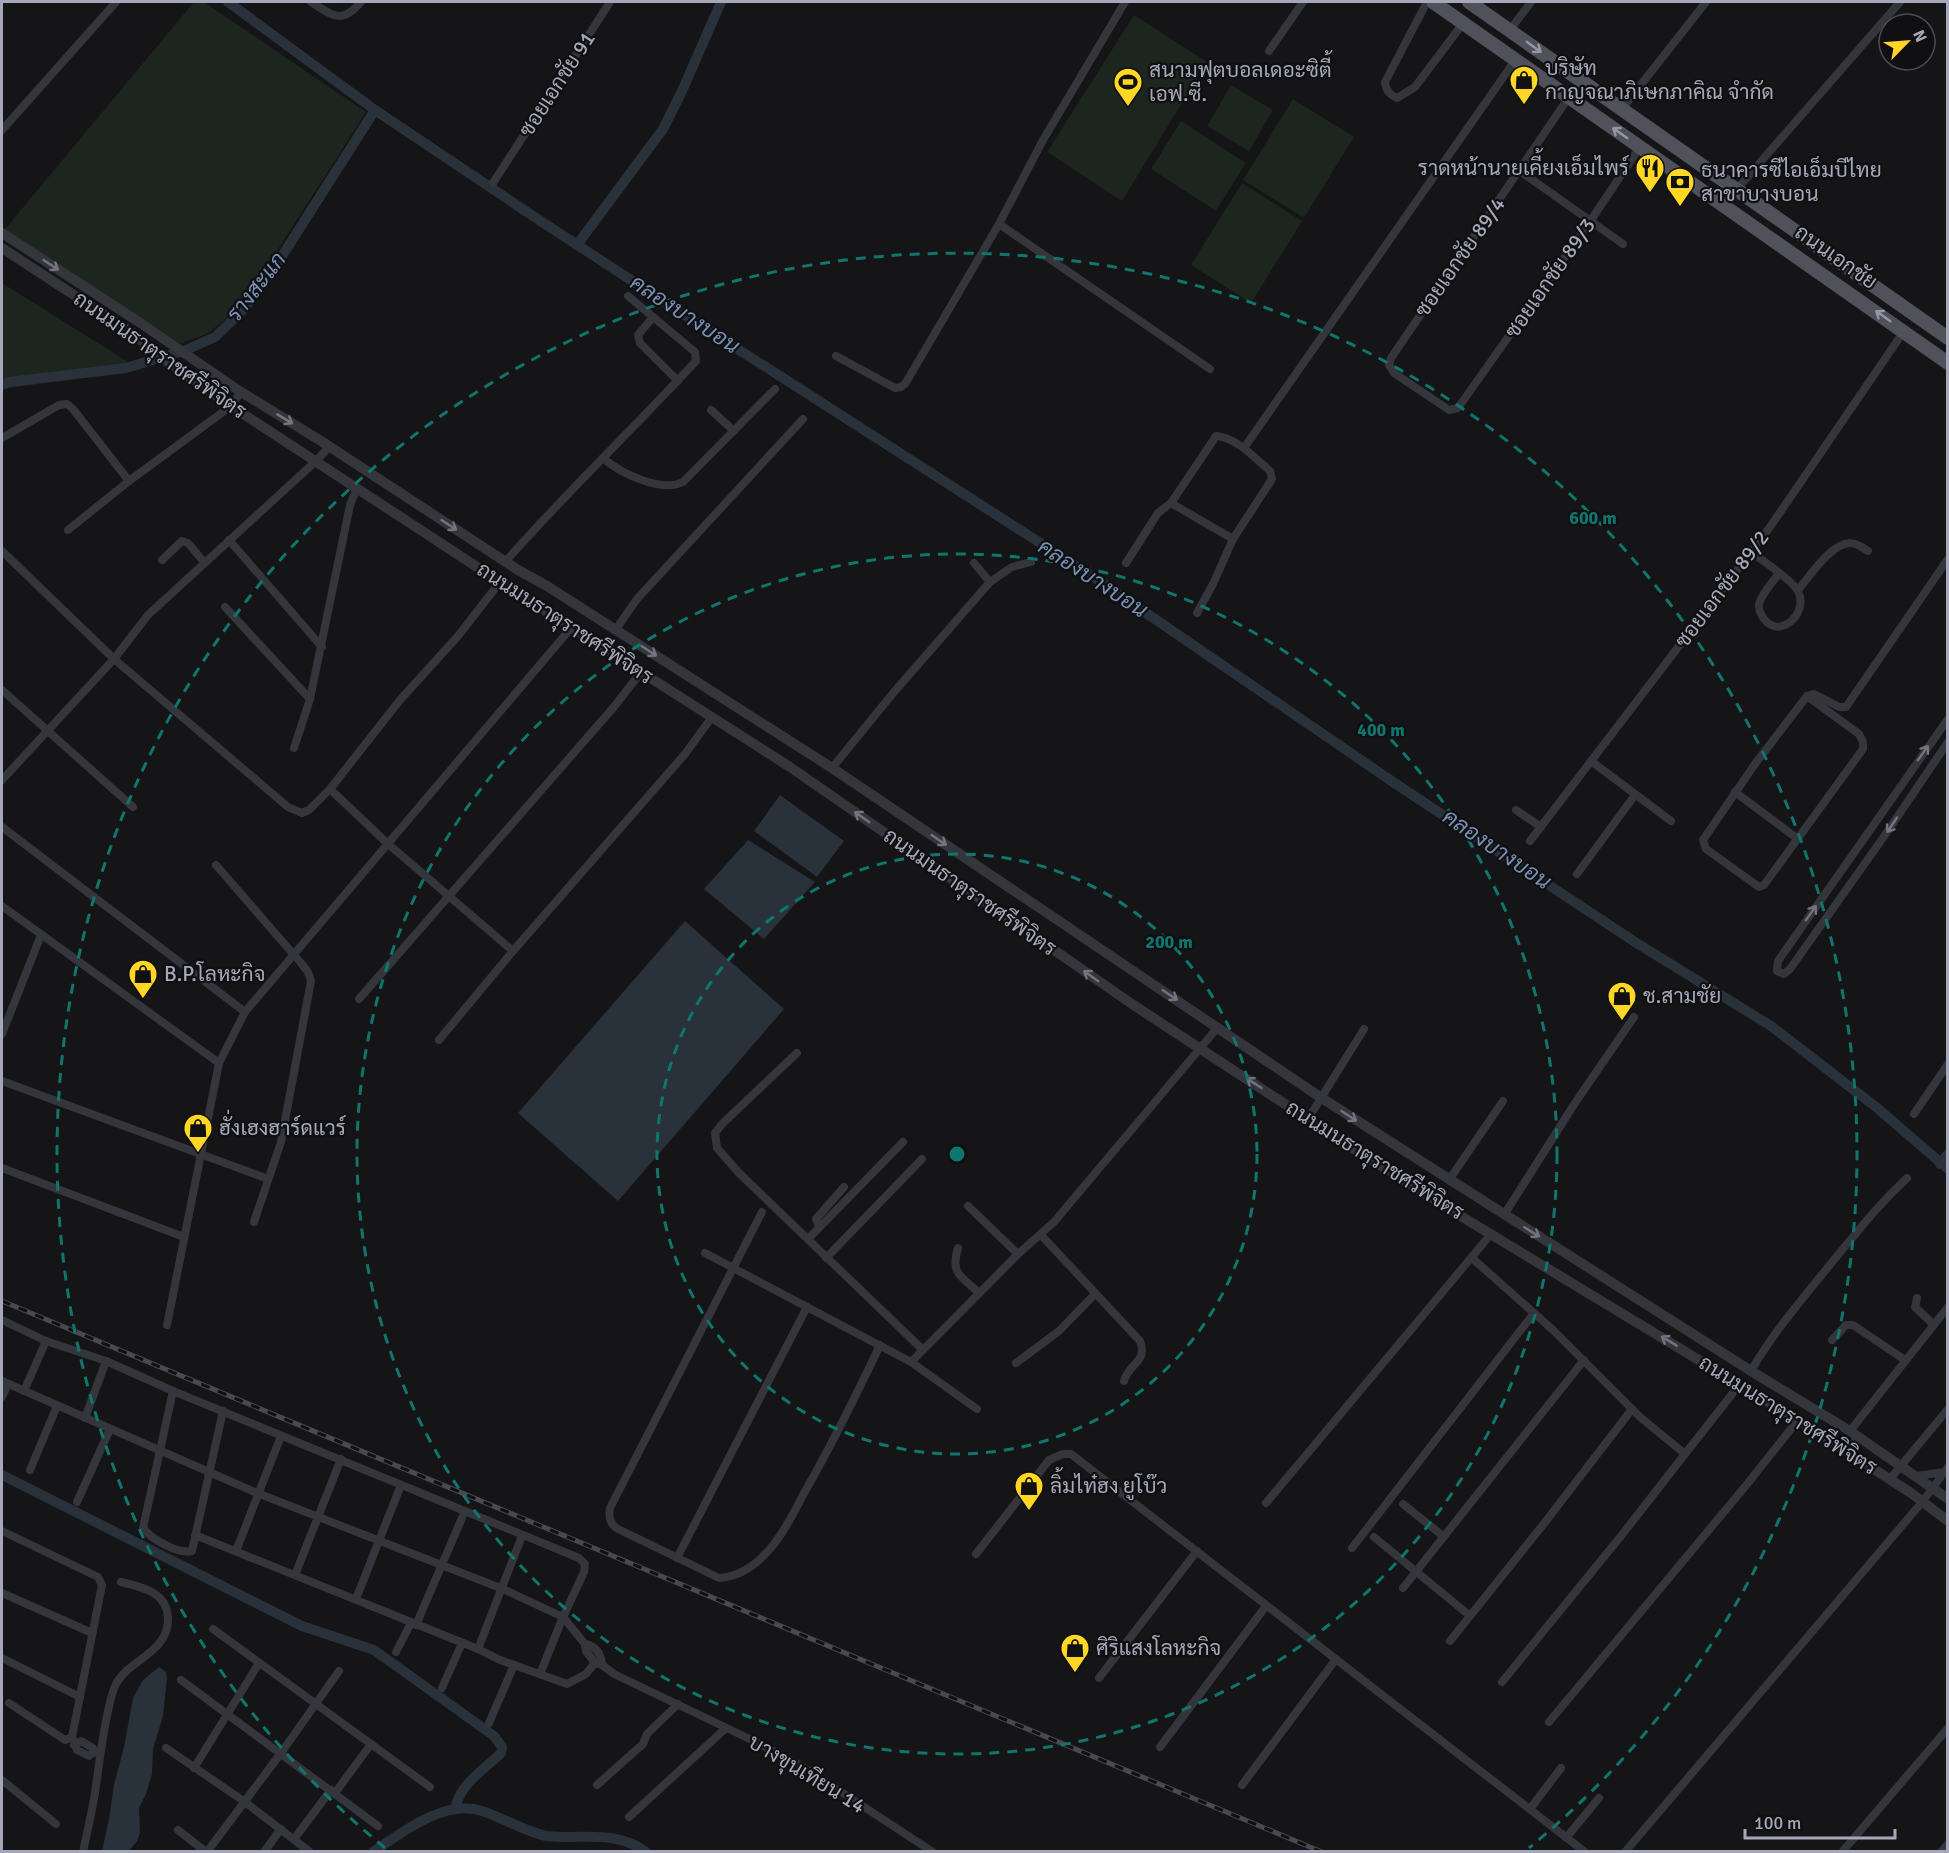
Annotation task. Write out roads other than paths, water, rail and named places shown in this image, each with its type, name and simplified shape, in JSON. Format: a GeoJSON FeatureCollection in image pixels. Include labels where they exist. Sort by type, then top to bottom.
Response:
{"type":"FeatureCollection","features":[{"type":"Feature","properties":{"kind":"main road","name":"ถนนเอกชัย"},"geometry":{"type":"LineString","coordinates":[[1433,2],[1947,363]]}},
{"type":"Feature","properties":{"kind":"main road","name":"ถนนเอกชัย"},"geometry":{"type":"LineString","coordinates":[[1468,2],[1947,338]]}},
{"type":"Feature","properties":{"kind":"street"},"geometry":{"type":"LineString","coordinates":[[2,130],[116,2]]}},
{"type":"Feature","properties":{"kind":"street"},"geometry":{"type":"LineString","coordinates":[[311,2],[334,17],[342,17],[352,12],[361,2]]}},
{"type":"Feature","properties":{"kind":"street","name":"ซอยเอกชัย 91"},"geometry":{"type":"LineString","coordinates":[[494,182],[610,2]]}},
{"type":"Feature","properties":{"kind":"street"},"geometry":{"type":"LineString","coordinates":[[836,356],[888,385],[895,388],[901,387],[916,366],[999,224],[1043,140],[1125,2]]}},
{"type":"Feature","properties":{"kind":"street"},"geometry":{"type":"LineString","coordinates":[[1269,51],[1303,2]]}},
{"type":"Feature","properties":{"kind":"street"},"geometry":{"type":"LineString","coordinates":[[1427,2],[1385,82],[1386,90],[1390,95],[1397,98],[1415,87],[1464,22]]}},
{"type":"Feature","properties":{"kind":"street"},"geometry":{"type":"LineString","coordinates":[[1510,30],[1531,2]]}},
{"type":"Feature","properties":{"kind":"street"},"geometry":{"type":"LineString","coordinates":[[1621,110],[1706,2]]}},
{"type":"Feature","properties":{"kind":"street"},"geometry":{"type":"LineString","coordinates":[[1737,189],[1900,2]]}},
{"type":"Feature","properties":{"kind":"street"},"geometry":{"type":"LineString","coordinates":[[1244,448],[1516,59]]}},
{"type":"Feature","properties":{"kind":"street","name":"ซอยเอกชัย 89/4"},"geometry":{"type":"LineString","coordinates":[[1458,408],[1449,411],[1394,373],[1389,365],[1391,358],[1569,97]]}},
{"type":"Feature","properties":{"kind":"street","name":"ซอยเอกชัย 89/3"},"geometry":{"type":"LineString","coordinates":[[1458,408],[1640,147]]}},
{"type":"Feature","properties":{"kind":"street"},"geometry":{"type":"LineString","coordinates":[[1520,171],[1623,243]]}},
{"type":"Feature","properties":{"kind":"street"},"geometry":{"type":"LineString","coordinates":[[999,224],[1210,369]]}},
{"type":"Feature","properties":{"kind":"street","name":"ถนนมนธาตุราชศรีพิจิตร"},"geometry":{"type":"LineString","coordinates":[[2,233],[241,392],[832,768],[1320,1098],[1750,1371],[1854,1433],[1947,1499]]}},
{"type":"Feature","properties":{"kind":"street","name":"ถนนมนธาตุราชศรีพิจิตร"},"geometry":{"type":"LineString","coordinates":[[2,248],[136,336],[165,360],[231,406],[500,582],[790,767],[1132,1004],[1308,1119],[1491,1234],[1798,1420],[1923,1501],[1947,1521]]}},
{"type":"Feature","properties":{"kind":"street"},"geometry":{"type":"LineString","coordinates":[[505,562],[543,518],[696,361],[695,352],[628,296]]}},
{"type":"Feature","properties":{"kind":"street"},"geometry":{"type":"LineString","coordinates":[[653,317],[638,335],[638,339],[678,381]]}},
{"type":"Feature","properties":{"kind":"street"},"geometry":{"type":"LineString","coordinates":[[136,336],[139,322]]}},
{"type":"Feature","properties":{"kind":"street","name":"ซอยเอกชัย 89/2"},"geometry":{"type":"LineString","coordinates":[[1530,841],[1751,552],[1904,331]]}},
{"type":"Feature","properties":{"kind":"street"},"geometry":{"type":"LineString","coordinates":[[184,373],[188,355]]}},
{"type":"Feature","properties":{"kind":"street"},"geometry":{"type":"LineString","coordinates":[[603,458],[614,468],[631,476],[657,484],[676,485],[683,482],[775,389]]}},
{"type":"Feature","properties":{"kind":"street"},"geometry":{"type":"LineString","coordinates":[[68,530],[129,481],[231,406],[241,392]]}},
{"type":"Feature","properties":{"kind":"street"},"geometry":{"type":"LineString","coordinates":[[2,438],[59,405],[66,404],[73,409],[129,481]]}},
{"type":"Feature","properties":{"kind":"street"},"geometry":{"type":"LineString","coordinates":[[711,410],[734,431]]}},
{"type":"Feature","properties":{"kind":"street"},"geometry":{"type":"LineString","coordinates":[[616,630],[637,599],[803,419]]}},
{"type":"Feature","properties":{"kind":"street"},"geometry":{"type":"LineString","coordinates":[[1126,563],[1158,513],[1171,503],[1214,438],[1224,437],[1244,448],[1270,471],[1272,479],[1233,539],[1197,613]]}},
{"type":"Feature","properties":{"kind":"street"},"geometry":{"type":"LineString","coordinates":[[2,780],[114,659],[148,615],[329,447]]}},
{"type":"Feature","properties":{"kind":"street"},"geometry":{"type":"LineString","coordinates":[[294,748],[310,699],[350,505],[357,488]]}},
{"type":"Feature","properties":{"kind":"street"},"geometry":{"type":"LineString","coordinates":[[1171,503],[1233,539]]}},
{"type":"Feature","properties":{"kind":"street"},"geometry":{"type":"LineString","coordinates":[[229,540],[322,647]]}},
{"type":"Feature","properties":{"kind":"street"},"geometry":{"type":"LineString","coordinates":[[162,560],[182,541],[188,543],[204,562]]}},
{"type":"Feature","properties":{"kind":"street"},"geometry":{"type":"LineString","coordinates":[[1798,590],[1836,547],[1845,543],[1854,543],[1868,550]]}},
{"type":"Feature","properties":{"kind":"street"},"geometry":{"type":"LineString","coordinates":[[2,551],[114,659],[295,812],[302,813],[309,810],[330,789],[400,700],[458,636],[500,582]]}},
{"type":"Feature","properties":{"kind":"street"},"geometry":{"type":"LineString","coordinates":[[1751,552],[1779,573],[1798,590],[1800,607],[1791,622],[1778,627],[1765,621],[1759,609],[1759,602],[1779,573]]}},
{"type":"Feature","properties":{"kind":"street"},"geometry":{"type":"LineString","coordinates":[[1807,696],[1859,734],[1863,742],[1863,749],[1764,885],[1755,886],[1706,849],[1703,844],[1705,835],[1807,696],[1814,694],[1839,707],[1846,707],[1947,559]]}},
{"type":"Feature","properties":{"kind":"street"},"geometry":{"type":"LineString","coordinates":[[832,768],[894,692],[990,582],[1012,567],[1031,562]]}},
{"type":"Feature","properties":{"kind":"street"},"geometry":{"type":"LineString","coordinates":[[974,563],[990,582]]}},
{"type":"Feature","properties":{"kind":"street"},"geometry":{"type":"LineString","coordinates":[[225,607],[310,699]]}},
{"type":"Feature","properties":{"kind":"street"},"geometry":{"type":"LineString","coordinates":[[167,1325],[219,1063],[245,1012],[571,627]]}},
{"type":"Feature","properties":{"kind":"street"},"geometry":{"type":"LineString","coordinates":[[359,999],[614,708],[642,671]]}},
{"type":"Feature","properties":{"kind":"street"},"geometry":{"type":"LineString","coordinates":[[2,690],[133,807]]}},
{"type":"Feature","properties":{"kind":"street"},"geometry":{"type":"LineString","coordinates":[[439,1040],[513,951],[685,754],[712,717]]}},
{"type":"Feature","properties":{"kind":"street"},"geometry":{"type":"LineString","coordinates":[[1947,718],[1778,961],[1776,968],[1781,973],[1784,974],[1790,969],[1885,835],[1947,742]]}},
{"type":"Feature","properties":{"kind":"street"},"geometry":{"type":"LineString","coordinates":[[1592,761],[1671,821]]}},
{"type":"Feature","properties":{"kind":"street"},"geometry":{"type":"LineString","coordinates":[[330,789],[387,843],[513,951]]}},
{"type":"Feature","properties":{"kind":"street"},"geometry":{"type":"LineString","coordinates":[[1735,792],[1798,839]]}},
{"type":"Feature","properties":{"kind":"street"},"geometry":{"type":"LineString","coordinates":[[1577,874],[1635,795]]}},
{"type":"Feature","properties":{"kind":"street"},"geometry":{"type":"LineString","coordinates":[[1516,810],[1541,827]]}},
{"type":"Feature","properties":{"kind":"street"},"geometry":{"type":"LineString","coordinates":[[2,827],[245,1012]]}},
{"type":"Feature","properties":{"kind":"street"},"geometry":{"type":"LineString","coordinates":[[216,865],[308,972],[311,981],[281,1142],[255,1222]]}},
{"type":"Feature","properties":{"kind":"street"},"geometry":{"type":"LineString","coordinates":[[2,907],[219,1063]]}},
{"type":"Feature","properties":{"kind":"street"},"geometry":{"type":"LineString","coordinates":[[2,1034],[41,935]]}},
{"type":"Feature","properties":{"kind":"street"},"geometry":{"type":"LineString","coordinates":[[1504,1215],[1634,1017]]}},
{"type":"Feature","properties":{"kind":"street"},"geometry":{"type":"LineString","coordinates":[[910,1362],[1073,1201],[1218,1027]]}},
{"type":"Feature","properties":{"kind":"street"},"geometry":{"type":"LineString","coordinates":[[1308,1119],[1364,1029]]}},
{"type":"Feature","properties":{"kind":"street"},"geometry":{"type":"LineString","coordinates":[[797,1053],[723,1123],[716,1133],[715,1140],[722,1156],[923,1350]]}},
{"type":"Feature","properties":{"kind":"street"},"geometry":{"type":"LineString","coordinates":[[1914,1114],[1947,1064]]}},
{"type":"Feature","properties":{"kind":"street"},"geometry":{"type":"LineString","coordinates":[[2,1081],[268,1179]]}},
{"type":"Feature","properties":{"kind":"street"},"geometry":{"type":"LineString","coordinates":[[1449,1180],[1503,1101]]}},
{"type":"Feature","properties":{"kind":"street"},"geometry":{"type":"LineString","coordinates":[[808,1239],[903,1142]]}},
{"type":"Feature","properties":{"kind":"street"},"geometry":{"type":"LineString","coordinates":[[826,1258],[922,1159]]}},
{"type":"Feature","properties":{"kind":"street"},"geometry":{"type":"LineString","coordinates":[[2,1168],[184,1237]]}},
{"type":"Feature","properties":{"kind":"street"},"geometry":{"type":"LineString","coordinates":[[1750,1371],[1773,1334],[1875,1208],[1906,1179]]}},
{"type":"Feature","properties":{"kind":"street"},"geometry":{"type":"LineString","coordinates":[[819,1227],[816,1219],[844,1187]]}},
{"type":"Feature","properties":{"kind":"street"},"geometry":{"type":"LineString","coordinates":[[968,1206],[1018,1254]]}},
{"type":"Feature","properties":{"kind":"street"},"geometry":{"type":"LineString","coordinates":[[762,1212],[610,1508],[610,1523],[719,1578],[743,1572],[768,1551],[777,1540],[828,1452],[880,1345]]}},
{"type":"Feature","properties":{"kind":"street"},"geometry":{"type":"LineString","coordinates":[[1266,1503],[1491,1234]]}},
{"type":"Feature","properties":{"kind":"street"},"geometry":{"type":"LineString","coordinates":[[1041,1235],[1140,1341],[1143,1354],[1130,1368],[1124,1381]]}},
{"type":"Feature","properties":{"kind":"street"},"geometry":{"type":"LineString","coordinates":[[958,1248],[954,1261],[955,1268],[979,1293]]}},
{"type":"Feature","properties":{"kind":"street"},"geometry":{"type":"LineString","coordinates":[[705,1253],[910,1362],[977,1410]]}},
{"type":"Feature","properties":{"kind":"street"},"geometry":{"type":"LineString","coordinates":[[1472,1258],[1534,1313],[1632,1408],[1685,1454]]}},
{"type":"Feature","properties":{"kind":"street"},"geometry":{"type":"LineString","coordinates":[[1016,1363],[1059,1331],[1095,1294]]}},
{"type":"Feature","properties":{"kind":"street"},"geometry":{"type":"LineString","coordinates":[[1917,1298],[1915,1307],[1933,1324]]}},
{"type":"Feature","properties":{"kind":"street"},"geometry":{"type":"LineString","coordinates":[[677,1558],[807,1307]]}},
{"type":"Feature","properties":{"kind":"street"},"geometry":{"type":"LineString","coordinates":[[1848,1452],[1854,1433],[1905,1360],[1947,1307]]}},
{"type":"Feature","properties":{"kind":"street"},"geometry":{"type":"LineString","coordinates":[[1352,1548],[1534,1313]]}},
{"type":"Feature","properties":{"kind":"street"},"geometry":{"type":"LineString","coordinates":[[2,1320],[46,1341],[106,1361],[281,1436],[579,1558],[585,1564],[584,1572],[540,1674]]}},
{"type":"Feature","properties":{"kind":"street"},"geometry":{"type":"LineString","coordinates":[[1832,1340],[1846,1325],[1853,1324],[1905,1360]]}},
{"type":"Feature","properties":{"kind":"street"},"geometry":{"type":"LineString","coordinates":[[24,1391],[46,1341]]}},
{"type":"Feature","properties":{"kind":"street"},"geometry":{"type":"LineString","coordinates":[[1403,1588],[1584,1360]]}},
{"type":"Feature","properties":{"kind":"street"},"geometry":{"type":"LineString","coordinates":[[85,1418],[106,1361]]}},
{"type":"Feature","properties":{"kind":"street"},"geometry":{"type":"LineString","coordinates":[[2,1397],[5,1382],[257,1493],[503,1589],[563,1617],[585,1644],[586,1651],[601,1665],[567,1684],[514,1665],[195,1535]]}},
{"type":"Feature","properties":{"kind":"street"},"geometry":{"type":"LineString","coordinates":[[1502,1682],[1621,1536],[1740,1384]]}},
{"type":"Feature","properties":{"kind":"street"},"geometry":{"type":"LineString","coordinates":[[173,1390],[143,1528],[155,1539],[186,1552],[192,1551],[223,1411]]}},
{"type":"Feature","properties":{"kind":"street"},"geometry":{"type":"LineString","coordinates":[[30,1470],[57,1406]]}},
{"type":"Feature","properties":{"kind":"street"},"geometry":{"type":"LineString","coordinates":[[1450,1641],[1632,1408]]}},
{"type":"Feature","properties":{"kind":"street"},"geometry":{"type":"LineString","coordinates":[[1890,1479],[1947,1409]]}},
{"type":"Feature","properties":{"kind":"street"},"geometry":{"type":"LineString","coordinates":[[1549,1722],[1742,1491],[1798,1420]]}},
{"type":"Feature","properties":{"kind":"street"},"geometry":{"type":"LineString","coordinates":[[77,1502],[110,1430]]}},
{"type":"Feature","properties":{"kind":"street"},"geometry":{"type":"LineString","coordinates":[[236,1551],[281,1436]]}},
{"type":"Feature","properties":{"kind":"street"},"geometry":{"type":"LineString","coordinates":[[976,1554],[1049,1460],[1063,1454],[1071,1454],[1585,1851]]}},
{"type":"Feature","properties":{"kind":"street"},"geometry":{"type":"LineString","coordinates":[[295,1575],[341,1459]]}},
{"type":"Feature","properties":{"kind":"street"},"geometry":{"type":"LineString","coordinates":[[1916,1476],[1946,1470]]}},
{"type":"Feature","properties":{"kind":"street"},"geometry":{"type":"LineString","coordinates":[[1625,1851],[1923,1501],[1946,1470]]}},
{"type":"Feature","properties":{"kind":"street"},"geometry":{"type":"LineString","coordinates":[[356,1599],[401,1485]]}},
{"type":"Feature","properties":{"kind":"street"},"geometry":{"type":"LineString","coordinates":[[1403,1504],[1443,1536]]}},
{"type":"Feature","properties":{"kind":"street"},"geometry":{"type":"LineString","coordinates":[[396,1652],[442,1566],[465,1511]]}},
{"type":"Feature","properties":{"kind":"street"},"geometry":{"type":"LineString","coordinates":[[2,1531],[98,1577],[102,1585],[73,1741],[77,1750],[89,1756],[97,1753]]}},
{"type":"Feature","properties":{"kind":"street"},"geometry":{"type":"LineString","coordinates":[[478,1649],[522,1536]]}},
{"type":"Feature","properties":{"kind":"street"},"geometry":{"type":"LineString","coordinates":[[1374,1537],[1469,1615]]}},
{"type":"Feature","properties":{"kind":"street"},"geometry":{"type":"LineString","coordinates":[[1099,1678],[1197,1551]]}},
{"type":"Feature","properties":{"kind":"street"},"geometry":{"type":"LineString","coordinates":[[83,1851],[95,1794],[97,1753],[114,1686],[128,1668],[157,1647],[166,1631],[168,1620],[166,1611],[156,1594],[146,1588],[121,1582]]}},
{"type":"Feature","properties":{"kind":"street"},"geometry":{"type":"LineString","coordinates":[[2,1593],[92,1633]]}},
{"type":"Feature","properties":{"kind":"street"},"geometry":{"type":"LineString","coordinates":[[1160,1747],[1266,1606]]}},
{"type":"Feature","properties":{"kind":"street"},"geometry":{"type":"LineString","coordinates":[[213,1629],[430,1787]]}},
{"type":"Feature","properties":{"kind":"street"},"geometry":{"type":"LineString","coordinates":[[442,1688],[462,1643]]}},
{"type":"Feature","properties":{"kind":"street"},"geometry":{"type":"LineString","coordinates":[[2,1658],[80,1697]]}},
{"type":"Feature","properties":{"kind":"street"},"geometry":{"type":"LineString","coordinates":[[1242,1785],[1336,1659]]}},
{"type":"Feature","properties":{"kind":"street"},"geometry":{"type":"LineString","coordinates":[[194,1767],[259,1663]]}},
{"type":"Feature","properties":{"kind":"street"},"geometry":{"type":"LineString","coordinates":[[489,1724],[514,1665]]}},
{"type":"Feature","properties":{"kind":"street","name":"บางขุนเทียน 14"},"geometry":{"type":"LineString","coordinates":[[601,1665],[614,1674],[803,1767],[933,1851]]}},
{"type":"Feature","properties":{"kind":"street"},"geometry":{"type":"LineString","coordinates":[[178,1830],[207,1851],[339,1671]]}},
{"type":"Feature","properties":{"kind":"street"},"geometry":{"type":"LineString","coordinates":[[181,1680],[378,1826]]}},
{"type":"Feature","properties":{"kind":"street"},"geometry":{"type":"LineString","coordinates":[[9,1703],[65,1740],[73,1741]]}},
{"type":"Feature","properties":{"kind":"street"},"geometry":{"type":"LineString","coordinates":[[597,1785],[643,1744],[647,1734],[678,1704]]}},
{"type":"Feature","properties":{"kind":"street"},"geometry":{"type":"LineString","coordinates":[[629,1817],[726,1728]]}},
{"type":"Feature","properties":{"kind":"street"},"geometry":{"type":"LineString","coordinates":[[1842,1851],[1947,1728]]}},
{"type":"Feature","properties":{"kind":"street"},"geometry":{"type":"LineString","coordinates":[[294,1839],[371,1744]]}},
{"type":"Feature","properties":{"kind":"street"},"geometry":{"type":"LineString","coordinates":[[166,1748],[310,1851]]}},
{"type":"Feature","properties":{"kind":"street"},"geometry":{"type":"LineString","coordinates":[[1530,1809],[1561,1768]]}},
{"type":"Feature","properties":{"kind":"street"},"geometry":{"type":"LineString","coordinates":[[2,1780],[56,1824]]}},
{"type":"Feature","properties":{"kind":"street"},"geometry":{"type":"LineString","coordinates":[[1566,1838],[1599,1798]]}},
{"type":"Feature","properties":{"kind":"street"},"geometry":{"type":"LineString","coordinates":[[264,1851],[281,1829]]}},
{"type":"Feature","properties":{"kind":"street"},"geometry":{"type":"LineString","coordinates":[[1941,1851],[1947,1844]]}},
{"type":"Feature","properties":{"kind":"waterway","name":"คลองบางบอน"},"geometry":{"type":"LineString","coordinates":[[228,2],[375,110],[533,216],[1098,580],[1396,784],[1635,942],[1771,1026],[1876,1107],[1948,1169]]}},
{"type":"Feature","properties":{"kind":"waterway"},"geometry":{"type":"LineString","coordinates":[[577,245],[663,129],[721,2]]}},
{"type":"Feature","properties":{"kind":"waterway","name":"รางสะแก"},"geometry":{"type":"LineString","coordinates":[[2,385],[9,382],[126,368],[186,350],[215,337],[244,309],[275,267],[375,110]]}},
{"type":"Feature","properties":{"kind":"waterway"},"geometry":{"type":"LineString","coordinates":[[1940,1164],[1948,1154]]}},
{"type":"Feature","properties":{"kind":"waterway"},"geometry":{"type":"LineString","coordinates":[[2,1475],[302,1626],[374,1650],[494,1736],[502,1747],[501,1753],[467,1784],[455,1809]]}},
{"type":"Feature","properties":{"kind":"waterway"},"geometry":{"type":"LineString","coordinates":[[373,1852],[410,1827],[439,1813],[468,1808],[482,1811],[547,1836],[610,1838],[622,1840],[646,1852]]}},
{"type":"Feature","properties":{"kind":"railway"},"geometry":{"type":"LineString","coordinates":[[2,1301],[1322,1852]]}},
{"type":"Feature","properties":{"kind":"place","name":"บริษัท กาญจณาภิเษกภาคิณ จำกัด"},"geometry":{"type":"Point","coordinates":[1524,106]}},
{"type":"Feature","properties":{"kind":"place","name":"สนามฟุตบอลเดอะซิตี้ เอฟ.ซี."},"geometry":{"type":"Point","coordinates":[1128,108]}},
{"type":"Feature","properties":{"kind":"place","name":"ราดหน้านายเคี้ยงเอ็มไพร์"},"geometry":{"type":"Point","coordinates":[1650,194]}},
{"type":"Feature","properties":{"kind":"place","name":"ธนาคารซีไอเอ็มบีไทย สาขาบางบอน"},"geometry":{"type":"Point","coordinates":[1680,208]}},
{"type":"Feature","properties":{"kind":"place","name":"B.P.โลหะกิจ"},"geometry":{"type":"Point","coordinates":[143,1000]}},
{"type":"Feature","properties":{"kind":"place","name":"ช.สามชัย"},"geometry":{"type":"Point","coordinates":[1622,1022]}},
{"type":"Feature","properties":{"kind":"place","name":"ฮั่งเฮงฮาร์ดแวร์"},"geometry":{"type":"Point","coordinates":[198,1154]}},
{"type":"Feature","properties":{"kind":"place","name":"ลิ้มไท๋ฮง ยูโบ๊ว"},"geometry":{"type":"Point","coordinates":[1029,1512]}},
{"type":"Feature","properties":{"kind":"place","name":"ศิริแสงโลหะกิจ"},"geometry":{"type":"Point","coordinates":[1075,1674]}}]}
